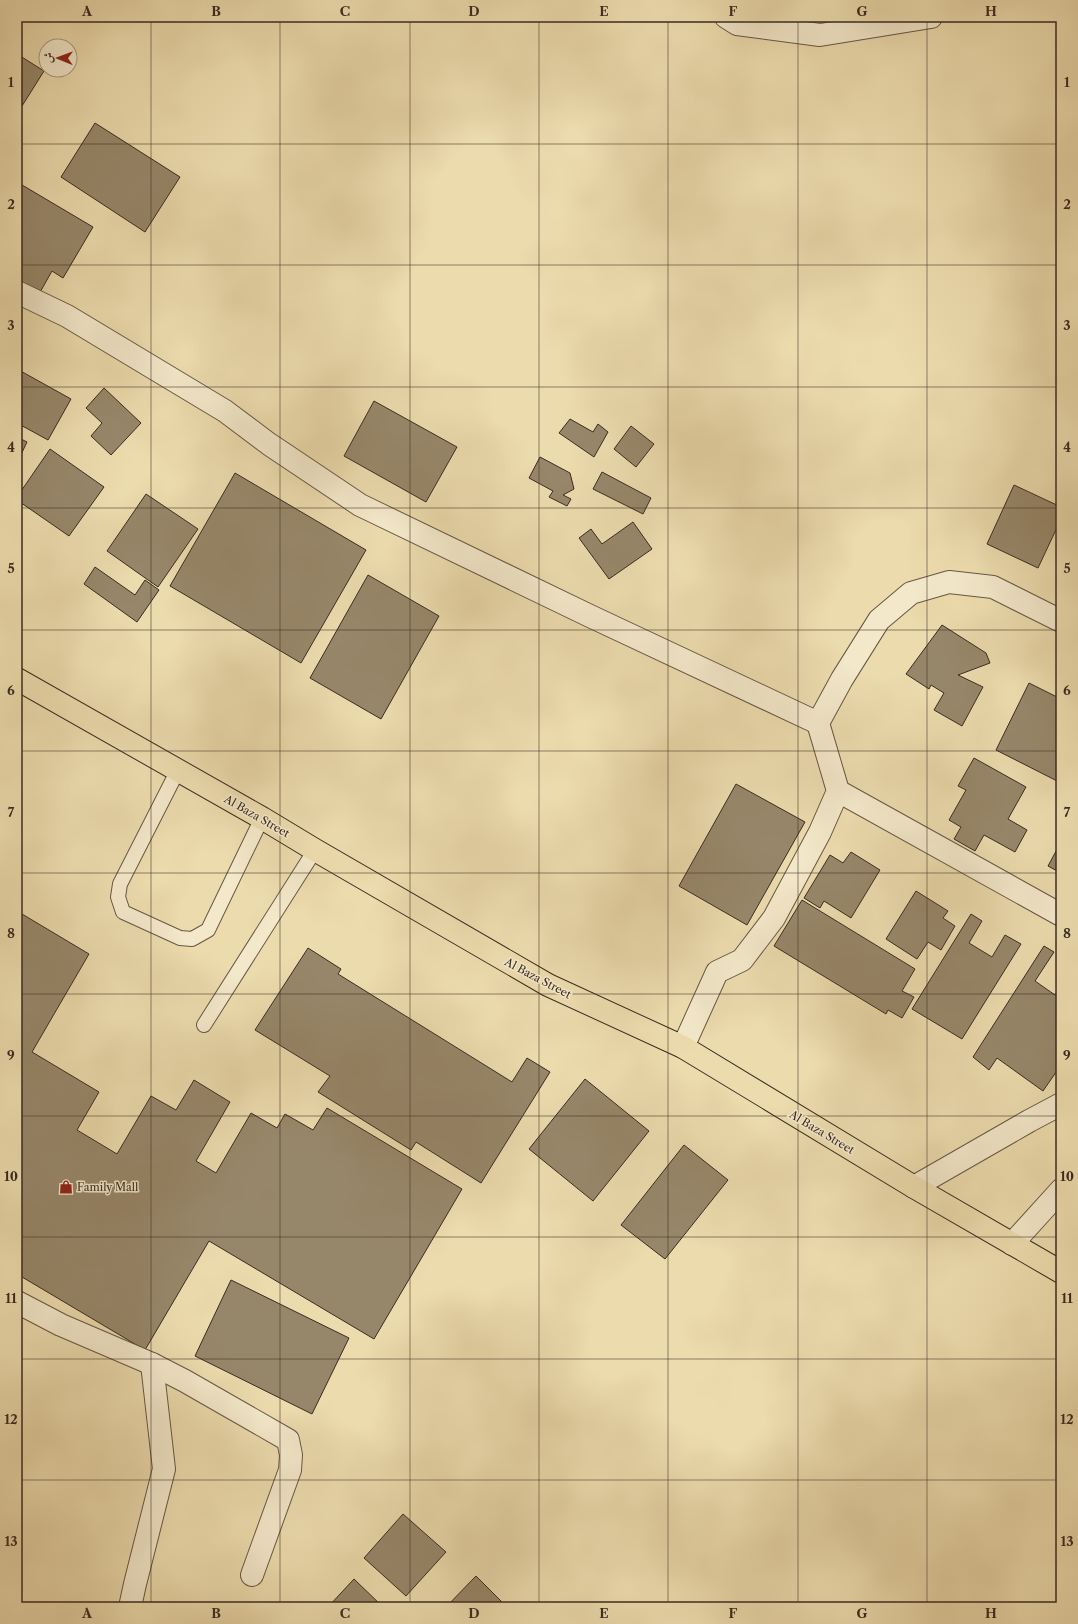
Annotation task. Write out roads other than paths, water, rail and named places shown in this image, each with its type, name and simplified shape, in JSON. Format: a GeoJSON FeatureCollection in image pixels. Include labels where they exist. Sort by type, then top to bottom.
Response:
{"type":"FeatureCollection","features":[{"type":"Feature","properties":{"kind":"main road","name":"Al Baza Street"},"geometry":{"type":"LineString","coordinates":[[17,679],[262,818],[548,985],[683,1047],[914,1187],[1061,1272]]}},
{"type":"Feature","properties":{"kind":"street"},"geometry":{"type":"LineString","coordinates":[[726,17],[737,24],[820,35],[931,17]]}},
{"type":"Feature","properties":{"kind":"street"},"geometry":{"type":"LineString","coordinates":[[17,292],[67,316],[225,411],[269,444],[360,505],[582,613],[818,723]]}},
{"type":"Feature","properties":{"kind":"street"},"geometry":{"type":"LineString","coordinates":[[683,1047],[717,972],[742,960],[774,918],[820,832],[838,791],[818,723],[842,679],[879,620],[911,593],[949,582],[993,587],[1061,621]]}},
{"type":"Feature","properties":{"kind":"street"},"geometry":{"type":"LineString","coordinates":[[838,791],[1061,915]]}},
{"type":"Feature","properties":{"kind":"street"},"geometry":{"type":"LineString","coordinates":[[914,1187],[1061,1104]]}},
{"type":"Feature","properties":{"kind":"street"},"geometry":{"type":"LineString","coordinates":[[1012,1244],[1061,1190]]}},
{"type":"Feature","properties":{"kind":"street"},"geometry":{"type":"LineString","coordinates":[[17,1302],[61,1325],[152,1364],[280,1434],[288,1440],[291,1455],[290,1470],[252,1576]]}},
{"type":"Feature","properties":{"kind":"street"},"geometry":{"type":"LineString","coordinates":[[130,1607],[164,1470],[152,1364]]}},
{"type":"Feature","properties":{"kind":"lane"},"geometry":{"type":"LineString","coordinates":[[178,770],[120,884],[118,897],[123,912],[180,938],[192,939],[208,930],[262,818]]}},
{"type":"Feature","properties":{"kind":"lane"},"geometry":{"type":"LineString","coordinates":[[204,1025],[315,850]]}},
{"type":"Feature","properties":{"kind":"place","name":"Family Mall"},"geometry":{"type":"Point","coordinates":[66,1187]}}]}
